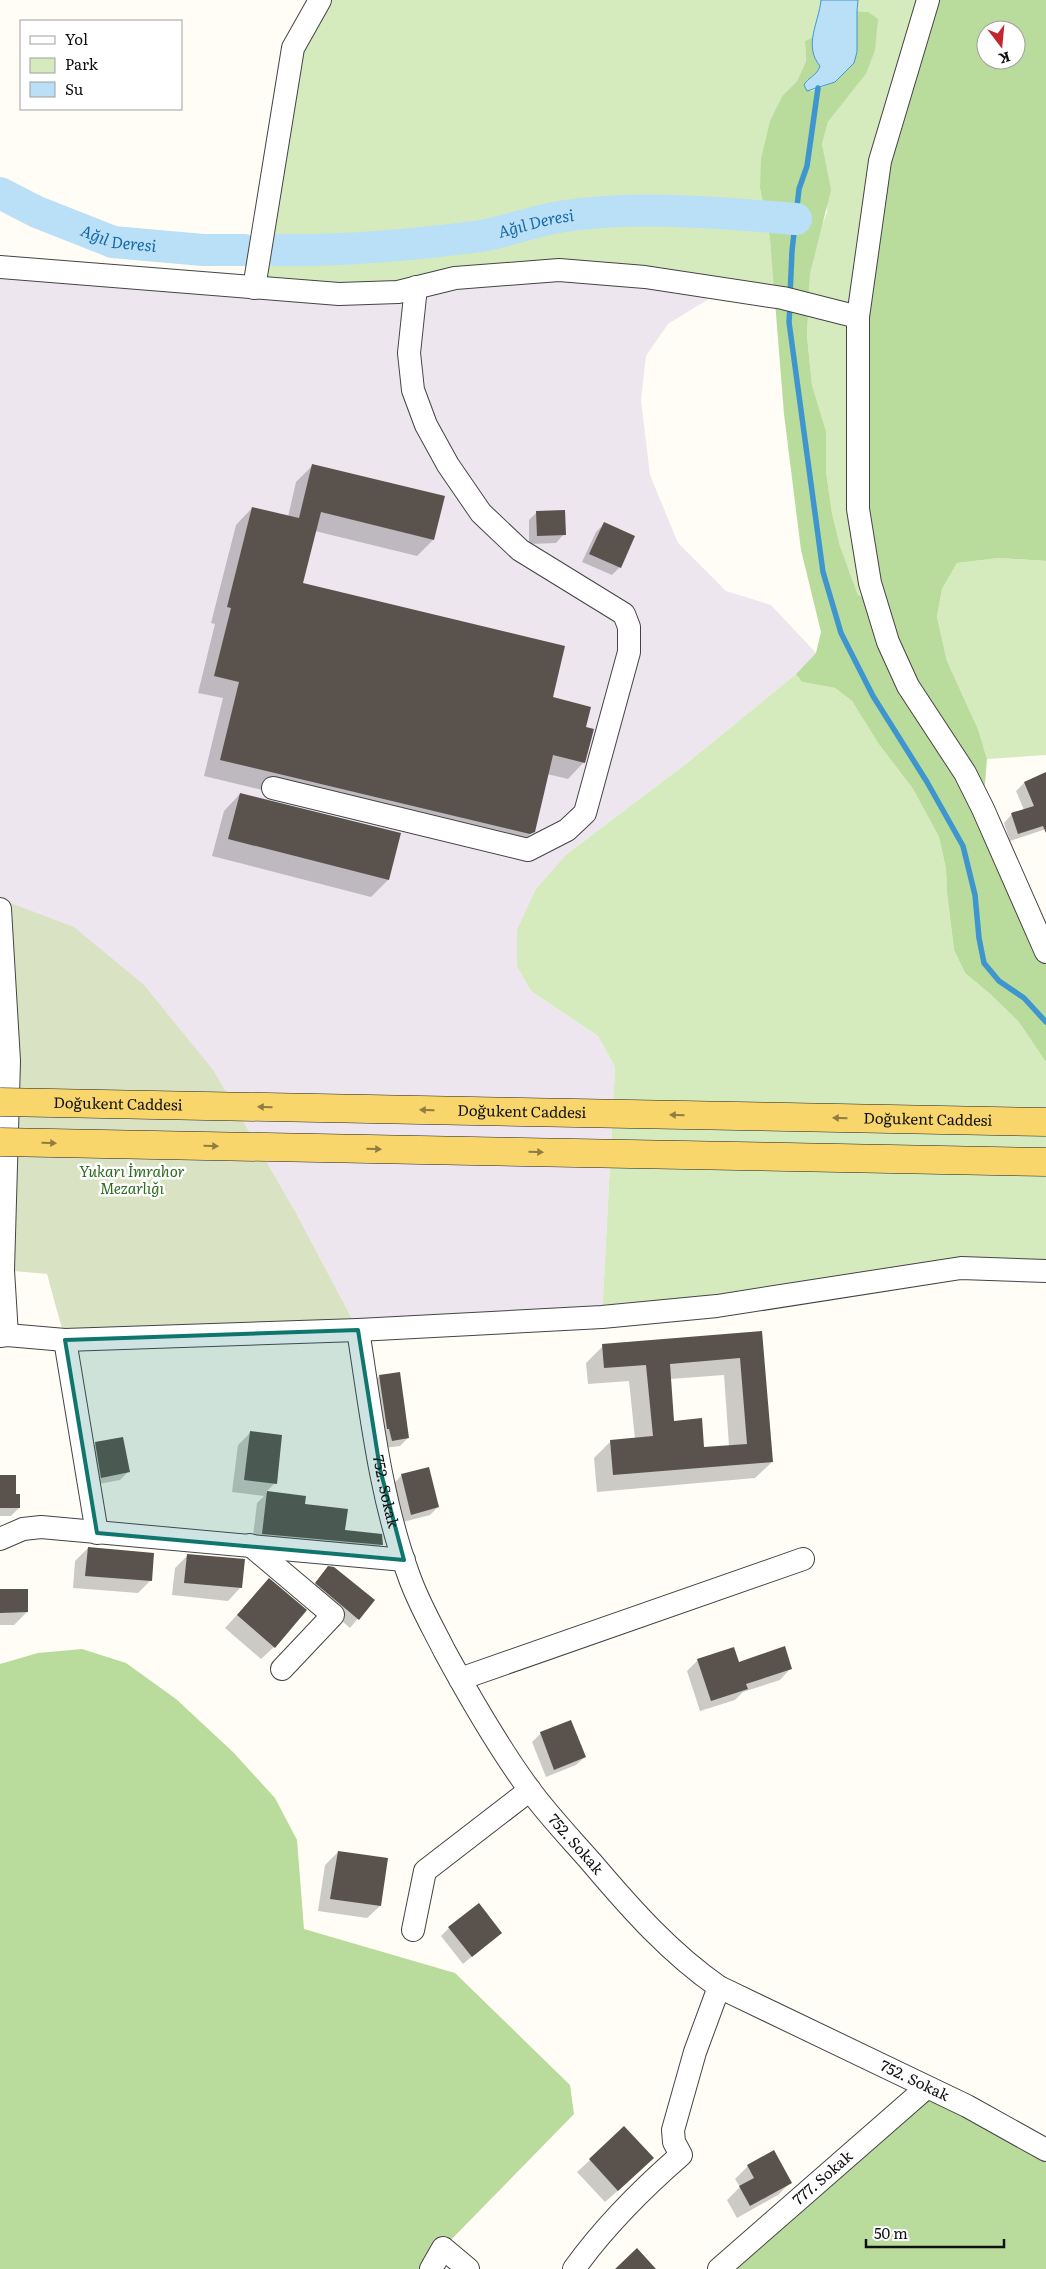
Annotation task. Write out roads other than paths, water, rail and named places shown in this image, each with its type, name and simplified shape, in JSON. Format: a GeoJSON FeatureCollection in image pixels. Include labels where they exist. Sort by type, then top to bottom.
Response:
{"type":"FeatureCollection","features":[{"type":"Feature","properties":{"kind":"main road","name":"Doğukent Caddesi"},"geometry":{"type":"LineString","coordinates":[[0,1102],[1046,1122]]}},
{"type":"Feature","properties":{"kind":"main road"},"geometry":{"type":"LineString","coordinates":[[0,1142],[1046,1162]]}},
{"type":"Feature","properties":{"kind":"street"},"geometry":{"type":"LineString","coordinates":[[254,288],[293,48],[320,0]]}},
{"type":"Feature","properties":{"kind":"street"},"geometry":{"type":"LineString","coordinates":[[928,0],[880,161],[858,317],[858,509],[870,583],[888,642],[908,686],[965,773],[983,809],[1046,952]]}},
{"type":"Feature","properties":{"kind":"street"},"geometry":{"type":"LineString","coordinates":[[0,267],[339,294],[398,292],[455,278],[559,270],[645,277],[784,298],[858,317]]}},
{"type":"Feature","properties":{"kind":"street"},"geometry":{"type":"LineString","coordinates":[[273,788],[528,850],[567,830],[585,813],[629,652],[629,627],[624,614],[520,550],[481,513],[448,465],[426,425],[413,390],[409,353],[416,287]]}},
{"type":"Feature","properties":{"kind":"street"},"geometry":{"type":"LineString","coordinates":[[0,909],[9,1061],[3,1336],[65,1340],[358,1330],[602,1317],[717,1306],[961,1268],[1046,1271]]}},
{"type":"Feature","properties":{"kind":"street","name":"752. Sokak"},"geometry":{"type":"LineString","coordinates":[[358,1330],[380,1469],[409,1577],[430,1623],[460,1680],[492,1735],[530,1790],[658,1937],[689,1967],[719,1987],[966,2106],[1046,2150]]}},
{"type":"Feature","properties":{"kind":"street"},"geometry":{"type":"LineString","coordinates":[[65,1340],[97,1533]]}},
{"type":"Feature","properties":{"kind":"street"},"geometry":{"type":"LineString","coordinates":[[0,1539],[23,1529],[42,1527],[404,1560]]}},
{"type":"Feature","properties":{"kind":"street"},"geometry":{"type":"LineString","coordinates":[[250,1546],[333,1615],[282,1669]]}},
{"type":"Feature","properties":{"kind":"street"},"geometry":{"type":"LineString","coordinates":[[460,1680],[803,1559]]}},
{"type":"Feature","properties":{"kind":"street"},"geometry":{"type":"LineString","coordinates":[[413,1930],[425,1871],[530,1790]]}},
{"type":"Feature","properties":{"kind":"street"},"geometry":{"type":"LineString","coordinates":[[574,2269],[589,2248],[646,2185],[681,2155],[674,2142],[673,2130],[695,2052],[719,1987]]}},
{"type":"Feature","properties":{"kind":"street","name":"777. Sokak"},"geometry":{"type":"LineString","coordinates":[[719,2269],[926,2088]]}},
{"type":"Feature","properties":{"kind":"street"},"geometry":{"type":"LineString","coordinates":[[431,2269],[443,2248],[468,2269]]}},
{"type":"Feature","properties":{"kind":"water"},"geometry":{"type":"Polygon","coordinates":[[[821,0],[858,0],[857,52],[854,63],[835,82],[807,91],[804,85],[817,72],[820,66],[815,58],[812,42],[821,0]]]}},
{"type":"Feature","properties":{"kind":"waterway"},"geometry":{"type":"LineString","coordinates":[[790,296],[792,251],[799,189],[807,166],[818,88]]}},
{"type":"Feature","properties":{"kind":"waterway","name":"Ağıl Deresi"},"geometry":{"type":"LineString","coordinates":[[0,193],[37,212],[113,242],[203,250],[244,250]]}},
{"type":"Feature","properties":{"kind":"waterway","name":"Ağıl Deresi"},"geometry":{"type":"LineString","coordinates":[[277,250],[379,247],[430,242],[481,236],[565,216],[623,211],[681,211],[796,219]]}},
{"type":"Feature","properties":{"kind":"waterway"},"geometry":{"type":"LineString","coordinates":[[790,305],[789,322],[823,572],[841,633],[873,696],[927,782],[963,846],[975,895],[979,938],[984,963],[999,981],[1024,998],[1046,1022]]}},
{"type":"Feature","properties":{"kind":"park label","name":"Yukarı İmrahor Mezarlığı"},"geometry":{"type":"Point","coordinates":[132,1180]}}]}
